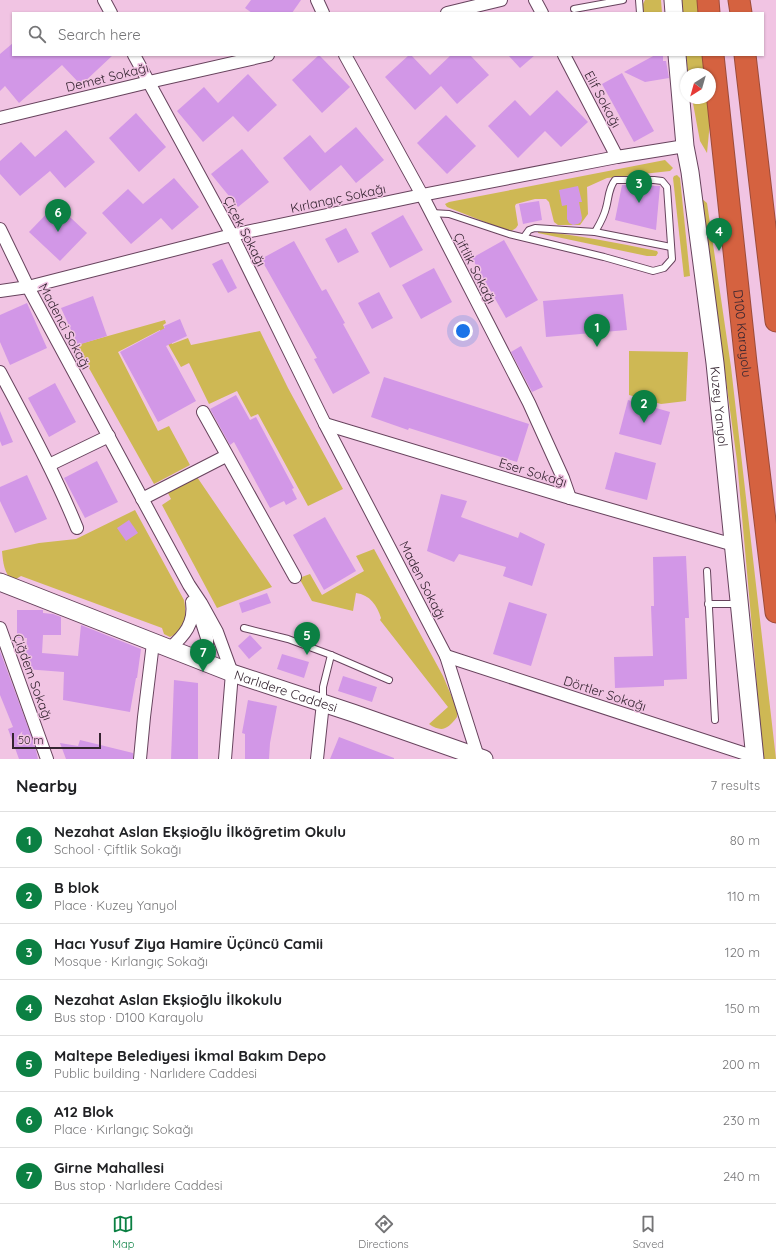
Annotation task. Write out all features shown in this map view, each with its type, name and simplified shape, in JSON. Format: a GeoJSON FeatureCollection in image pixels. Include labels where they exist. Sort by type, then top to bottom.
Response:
{"type":"FeatureCollection","features":[{"type":"Feature","properties":{"kind":"highway"},"geometry":{"type":"LineString","coordinates":[[708,0],[709,12]]}},
{"type":"Feature","properties":{"kind":"highway"},"geometry":{"type":"LineString","coordinates":[[739,0],[741,12]]}},
{"type":"Feature","properties":{"kind":"highway","name":"D100 Karayolu"},"geometry":{"type":"LineString","coordinates":[[713,56],[746,363],[776,612]]}},
{"type":"Feature","properties":{"kind":"highway"},"geometry":{"type":"LineString","coordinates":[[745,56],[776,322]]}},
{"type":"Feature","properties":{"kind":"highway"},"geometry":{"type":"LineString","coordinates":[[756,153],[774,190],[776,201]]}},
{"type":"Feature","properties":{"kind":"main road"},"geometry":{"type":"LineString","coordinates":[[673,0],[674,12]]}},
{"type":"Feature","properties":{"kind":"main road","name":"Kuzey Yanyol"},"geometry":{"type":"LineString","coordinates":[[677,56],[685,146],[690,172],[715,363],[755,758]]}},
{"type":"Feature","properties":{"kind":"main road","name":"Narlıdere Caddesi"},"geometry":{"type":"LineString","coordinates":[[1,580],[153,643],[232,673],[481,758]]}},
{"type":"Feature","properties":{"kind":"street"},"geometry":{"type":"LineString","coordinates":[[104,0],[110,12]]}},
{"type":"Feature","properties":{"kind":"street"},"geometry":{"type":"LineString","coordinates":[[317,0],[323,12]]}},
{"type":"Feature","properties":{"kind":"street"},"geometry":{"type":"LineString","coordinates":[[451,12],[501,0]]}},
{"type":"Feature","properties":{"kind":"street"},"geometry":{"type":"LineString","coordinates":[[535,0],[541,12]]}},
{"type":"Feature","properties":{"kind":"street","name":"Çiçek Sokağı"},"geometry":{"type":"LineString","coordinates":[[135,56],[232,235],[325,424]]}},
{"type":"Feature","properties":{"kind":"street","name":"Demet Sokağı"},"geometry":{"type":"LineString","coordinates":[[0,118],[264,56]]}},
{"type":"Feature","properties":{"kind":"street","name":"Çiftlik Sokağı"},"geometry":{"type":"LineString","coordinates":[[346,56],[422,195],[528,403],[563,478],[570,498]]}},
{"type":"Feature","properties":{"kind":"street","name":"Elif Sokağı"},"geometry":{"type":"LineString","coordinates":[[565,56],[617,157]]}},
{"type":"Feature","properties":{"kind":"street","name":"Kırlangıç Sokağı"},"geometry":{"type":"LineString","coordinates":[[0,291],[28,287],[232,235],[422,195],[617,157],[685,146]]}},
{"type":"Feature","properties":{"kind":"street","name":"Madenci Sokağı"},"geometry":{"type":"LineString","coordinates":[[0,229],[28,287],[189,585]]}},
{"type":"Feature","properties":{"kind":"street"},"geometry":{"type":"LineString","coordinates":[[0,372],[63,494],[77,528]]}},
{"type":"Feature","properties":{"kind":"street"},"geometry":{"type":"LineString","coordinates":[[203,412],[226,456],[295,577]]}},
{"type":"Feature","properties":{"kind":"street","name":"Eser Sokağı"},"geometry":{"type":"LineString","coordinates":[[325,424],[570,498],[734,545]]}},
{"type":"Feature","properties":{"kind":"street","name":"Maden Sokağı"},"geometry":{"type":"LineString","coordinates":[[325,424],[446,656],[481,758]]}},
{"type":"Feature","properties":{"kind":"street"},"geometry":{"type":"LineString","coordinates":[[49,466],[109,436]]}},
{"type":"Feature","properties":{"kind":"street"},"geometry":{"type":"LineString","coordinates":[[142,499],[226,456]]}},
{"type":"Feature","properties":{"kind":"street"},"geometry":{"type":"LineString","coordinates":[[169,649],[186,632],[190,621],[193,611],[189,585]]}},
{"type":"Feature","properties":{"kind":"street"},"geometry":{"type":"LineString","coordinates":[[189,585],[207,638],[204,662]]}},
{"type":"Feature","properties":{"kind":"street"},"geometry":{"type":"LineString","coordinates":[[189,585],[202,603],[217,632],[232,673],[225,759]]}},
{"type":"Feature","properties":{"kind":"street","name":"Çiğdem Sokağı"},"geometry":{"type":"LineString","coordinates":[[0,628],[47,759]]}},
{"type":"Feature","properties":{"kind":"street"},"geometry":{"type":"LineString","coordinates":[[140,759],[153,643]]}},
{"type":"Feature","properties":{"kind":"street","name":"Dörtler Sokağı"},"geometry":{"type":"LineString","coordinates":[[446,656],[755,758]]}},
{"type":"Feature","properties":{"kind":"street"},"geometry":{"type":"LineString","coordinates":[[317,759],[323,703]]}},
{"type":"Feature","properties":{"kind":"lane"},"geometry":{"type":"LineString","coordinates":[[574,10],[623,0]]}},
{"type":"Feature","properties":{"kind":"lane"},"geometry":{"type":"LineString","coordinates":[[639,0],[638,4],[640,12]]}},
{"type":"Feature","properties":{"kind":"lane"},"geometry":{"type":"LineString","coordinates":[[431,213],[449,214],[509,234],[604,257],[653,271],[664,268],[672,258],[667,187],[662,181],[615,180],[610,187],[602,220],[595,232]]}},
{"type":"Feature","properties":{"kind":"lane"},"geometry":{"type":"LineString","coordinates":[[524,237],[529,230],[535,228],[595,232],[671,247]]}},
{"type":"Feature","properties":{"kind":"lane"},"geometry":{"type":"LineString","coordinates":[[707,571],[715,720]]}},
{"type":"Feature","properties":{"kind":"lane"},"geometry":{"type":"LineString","coordinates":[[708,604],[740,604]]}},
{"type":"Feature","properties":{"kind":"lane"},"geometry":{"type":"LineString","coordinates":[[244,628],[288,639],[331,655],[389,680]]}},
{"type":"Feature","properties":{"kind":"lane"},"geometry":{"type":"LineString","coordinates":[[323,703],[323,686],[331,655]]}},
{"type":"Feature","properties":{"kind":"shaded area"},"geometry":{"type":"Polygon","coordinates":[[[645,0],[661,0],[662,12],[642,12],[641,8],[645,0]]]}},
{"type":"Feature","properties":{"kind":"shaded area"},"geometry":{"type":"Polygon","coordinates":[[[681,0],[699,0],[700,12],[682,12],[681,0]]]}},
{"type":"Feature","properties":{"kind":"shaded area"},"geometry":{"type":"Polygon","coordinates":[[[686,56],[704,56],[705,68],[687,68],[686,56]]]}},
{"type":"Feature","properties":{"kind":"shaded area"},"geometry":{"type":"Polygon","coordinates":[[[693,104],[708,104],[710,122],[707,153],[700,141],[693,104]]]}},
{"type":"Feature","properties":{"kind":"shaded area"},"geometry":{"type":"Polygon","coordinates":[[[665,160],[673,168],[670,171],[607,178],[587,187],[588,214],[580,225],[558,225],[554,222],[549,202],[546,199],[535,199],[516,204],[518,225],[510,232],[447,207],[445,204],[449,202],[665,160]]]}},
{"type":"Feature","properties":{"kind":"shaded area"},"geometry":{"type":"Polygon","coordinates":[[[677,175],[680,178],[690,276],[684,277],[673,178],[677,175]]]}},
{"type":"Feature","properties":{"kind":"shaded area"},"geometry":{"type":"Polygon","coordinates":[[[701,198],[707,203],[731,367],[776,759],[762,759],[755,661],[737,461],[701,198]]]}},
{"type":"Feature","properties":{"kind":"shaded area"},"geometry":{"type":"Polygon","coordinates":[[[538,231],[612,242],[657,251],[658,253],[656,256],[647,256],[538,233],[538,231]]]}},
{"type":"Feature","properties":{"kind":"shaded area"},"geometry":{"type":"Polygon","coordinates":[[[165,320],[166,323],[163,325],[172,344],[188,338],[191,345],[260,331],[288,388],[343,489],[308,506],[258,414],[251,417],[237,391],[209,404],[189,363],[181,367],[160,330],[118,352],[158,431],[169,426],[190,465],[154,484],[76,345],[165,320]]]}},
{"type":"Feature","properties":{"kind":"shaded area"},"geometry":{"type":"Polygon","coordinates":[[[629,351],[688,352],[686,401],[661,404],[629,395],[629,351]]]}},
{"type":"Feature","properties":{"kind":"shaded area"},"geometry":{"type":"Polygon","coordinates":[[[197,477],[272,587],[217,608],[162,505],[171,499],[168,493],[197,477]]]}},
{"type":"Feature","properties":{"kind":"shaded area"},"geometry":{"type":"Polygon","coordinates":[[[135,510],[184,600],[185,621],[179,632],[170,637],[164,634],[162,628],[21,576],[13,581],[6,571],[2,551],[39,543],[76,539],[135,510]]]}},
{"type":"Feature","properties":{"kind":"shaded area"},"geometry":{"type":"Polygon","coordinates":[[[374,549],[443,676],[457,709],[457,717],[448,727],[441,729],[429,724],[448,707],[380,620],[381,618],[375,605],[369,598],[356,593],[353,611],[312,601],[299,578],[310,574],[322,595],[364,571],[356,556],[374,549]]]}},
{"type":"Feature","properties":{"kind":"building"},"geometry":{"type":"Polygon","coordinates":[[[251,0],[301,0],[293,12],[251,12],[245,8],[251,0]]]}},
{"type":"Feature","properties":{"kind":"building"},"geometry":{"type":"Polygon","coordinates":[[[12,44],[12,56],[112,56],[81,85],[62,65],[19,103],[5,86],[0,91],[0,54],[12,44]]]}},
{"type":"Feature","properties":{"kind":"building"},"geometry":{"type":"Polygon","coordinates":[[[318,56],[320,56],[350,87],[322,113],[292,80],[318,56]]]}},
{"type":"Feature","properties":{"kind":"building"},"geometry":{"type":"Polygon","coordinates":[[[408,56],[412,56],[430,75],[450,56],[471,56],[489,75],[457,104],[441,86],[415,110],[385,77],[408,56]]]}},
{"type":"Feature","properties":{"kind":"building"},"geometry":{"type":"Polygon","coordinates":[[[509,56],[534,56],[520,68],[509,56]]]}},
{"type":"Feature","properties":{"kind":"building"},"geometry":{"type":"Polygon","coordinates":[[[653,56],[663,56],[663,61],[666,61],[669,78],[645,82],[624,72],[653,56]]]}},
{"type":"Feature","properties":{"kind":"building"},"geometry":{"type":"Polygon","coordinates":[[[622,73],[654,131],[634,142],[602,84],[622,73]]]}},
{"type":"Feature","properties":{"kind":"building"},"geometry":{"type":"Polygon","coordinates":[[[248,74],[277,105],[248,132],[233,116],[203,142],[177,111],[204,87],[218,103],[248,74]]]}},
{"type":"Feature","properties":{"kind":"building"},"geometry":{"type":"Polygon","coordinates":[[[557,90],[588,122],[561,147],[545,131],[518,158],[488,126],[515,100],[530,116],[557,90]]]}},
{"type":"Feature","properties":{"kind":"building"},"geometry":{"type":"Polygon","coordinates":[[[136,113],[166,147],[139,172],[109,138],[136,113]]]}},
{"type":"Feature","properties":{"kind":"building"},"geometry":{"type":"Polygon","coordinates":[[[446,115],[476,146],[447,174],[417,143],[446,115]]]}},
{"type":"Feature","properties":{"kind":"building"},"geometry":{"type":"Polygon","coordinates":[[[356,127],[384,160],[356,183],[341,165],[310,191],[283,158],[310,135],[325,153],[356,127]]]}},
{"type":"Feature","properties":{"kind":"building"},"geometry":{"type":"Polygon","coordinates":[[[66,130],[95,162],[65,188],[50,171],[20,196],[0,174],[0,161],[21,142],[35,157],[66,130]]]}},
{"type":"Feature","properties":{"kind":"building"},"geometry":{"type":"Polygon","coordinates":[[[242,149],[269,182],[238,207],[211,174],[242,149]]]}},
{"type":"Feature","properties":{"kind":"building"},"geometry":{"type":"Polygon","coordinates":[[[174,178],[199,207],[172,230],[161,218],[131,244],[102,213],[128,189],[143,204],[174,178]]]}},
{"type":"Feature","properties":{"kind":"building"},"geometry":{"type":"Polygon","coordinates":[[[622,185],[660,186],[656,230],[615,220],[622,185]]]}},
{"type":"Feature","properties":{"kind":"building"},"geometry":{"type":"Polygon","coordinates":[[[578,186],[582,202],[579,202],[582,218],[581,222],[573,225],[569,223],[567,219],[567,205],[562,206],[559,190],[578,186]]]}},
{"type":"Feature","properties":{"kind":"building"},"geometry":{"type":"Polygon","coordinates":[[[539,201],[542,220],[523,224],[519,204],[539,201]]]}},
{"type":"Feature","properties":{"kind":"building"},"geometry":{"type":"Polygon","coordinates":[[[56,204],[87,233],[60,261],[29,232],[56,204]]]}},
{"type":"Feature","properties":{"kind":"building"},"geometry":{"type":"Polygon","coordinates":[[[403,215],[423,250],[390,268],[371,233],[403,215]]]}},
{"type":"Feature","properties":{"kind":"building"},"geometry":{"type":"Polygon","coordinates":[[[346,228],[359,252],[338,263],[325,239],[346,228]]]}},
{"type":"Feature","properties":{"kind":"building"},"geometry":{"type":"Polygon","coordinates":[[[504,240],[538,300],[506,318],[472,258],[504,240]]]}},
{"type":"Feature","properties":{"kind":"building"},"geometry":{"type":"Polygon","coordinates":[[[294,241],[322,291],[326,289],[370,373],[333,394],[314,359],[317,358],[261,259],[294,241]]]}},
{"type":"Feature","properties":{"kind":"building"},"geometry":{"type":"Polygon","coordinates":[[[222,259],[237,288],[228,293],[212,264],[222,259]]]}},
{"type":"Feature","properties":{"kind":"building"},"geometry":{"type":"Polygon","coordinates":[[[434,268],[452,302],[421,319],[402,285],[434,268]]]}},
{"type":"Feature","properties":{"kind":"building"},"geometry":{"type":"Polygon","coordinates":[[[379,292],[393,318],[372,329],[358,303],[379,292]]]}},
{"type":"Feature","properties":{"kind":"building"},"geometry":{"type":"Polygon","coordinates":[[[623,294],[627,330],[546,337],[543,301],[623,294]]]}},
{"type":"Feature","properties":{"kind":"building"},"geometry":{"type":"Polygon","coordinates":[[[93,296],[107,336],[78,345],[61,308],[93,296]]]}},
{"type":"Feature","properties":{"kind":"building"},"geometry":{"type":"Polygon","coordinates":[[[27,303],[47,348],[10,365],[0,342],[0,315],[27,303]]]}},
{"type":"Feature","properties":{"kind":"building"},"geometry":{"type":"Polygon","coordinates":[[[180,319],[187,336],[166,346],[196,401],[158,422],[120,352],[165,328],[164,326],[180,319]]]}},
{"type":"Feature","properties":{"kind":"building"},"geometry":{"type":"Polygon","coordinates":[[[521,346],[543,387],[532,392],[511,352],[521,346]]]}},
{"type":"Feature","properties":{"kind":"building"},"geometry":{"type":"Polygon","coordinates":[[[384,377],[529,424],[517,462],[409,428],[408,430],[371,417],[384,377]]]}},
{"type":"Feature","properties":{"kind":"building"},"geometry":{"type":"Polygon","coordinates":[[[55,383],[76,422],[49,437],[28,398],[55,383]]]}},
{"type":"Feature","properties":{"kind":"building"},"geometry":{"type":"Polygon","coordinates":[[[236,395],[250,420],[256,417],[294,488],[292,489],[297,499],[286,505],[284,501],[270,508],[234,442],[230,445],[210,409],[236,395]]]}},
{"type":"Feature","properties":{"kind":"building"},"geometry":{"type":"Polygon","coordinates":[[[628,400],[670,412],[661,445],[619,434],[628,400]]]}},
{"type":"Feature","properties":{"kind":"building"},"geometry":{"type":"Polygon","coordinates":[[[0,411],[13,442],[2,446],[0,441],[0,411]]]}},
{"type":"Feature","properties":{"kind":"building"},"geometry":{"type":"Polygon","coordinates":[[[615,452],[656,463],[647,500],[605,489],[615,452]]]}},
{"type":"Feature","properties":{"kind":"building"},"geometry":{"type":"Polygon","coordinates":[[[97,461],[118,502],[85,518],[64,478],[97,461]]]}},
{"type":"Feature","properties":{"kind":"building"},"geometry":{"type":"Polygon","coordinates":[[[27,475],[47,519],[15,533],[0,501],[0,487],[27,475]]]}},
{"type":"Feature","properties":{"kind":"building"},"geometry":{"type":"Polygon","coordinates":[[[441,494],[467,501],[461,517],[518,538],[520,532],[545,544],[532,586],[503,576],[506,567],[459,554],[454,562],[427,551],[441,494]]]}},
{"type":"Feature","properties":{"kind":"building"},"geometry":{"type":"Polygon","coordinates":[[[325,517],[356,571],[324,590],[293,535],[325,517]]]}},
{"type":"Feature","properties":{"kind":"building"},"geometry":{"type":"Polygon","coordinates":[[[129,520],[138,533],[126,541],[117,528],[129,520]]]}},
{"type":"Feature","properties":{"kind":"building"},"geometry":{"type":"Polygon","coordinates":[[[686,556],[689,618],[685,618],[687,679],[664,680],[664,686],[615,688],[614,657],[653,656],[651,606],[654,606],[653,557],[686,556]]]}},
{"type":"Feature","properties":{"kind":"building"},"geometry":{"type":"Polygon","coordinates":[[[267,593],[271,603],[242,613],[239,603],[267,593]]]}},
{"type":"Feature","properties":{"kind":"building"},"geometry":{"type":"Polygon","coordinates":[[[509,602],[547,614],[531,666],[493,654],[509,602]]]}},
{"type":"Feature","properties":{"kind":"building"},"geometry":{"type":"Polygon","coordinates":[[[17,610],[43,610],[43,613],[61,617],[61,635],[43,635],[42,653],[78,656],[81,625],[141,649],[130,712],[63,700],[64,672],[25,669],[27,638],[17,638],[17,610]]]}},
{"type":"Feature","properties":{"kind":"building"},"geometry":{"type":"Polygon","coordinates":[[[250,635],[262,648],[249,659],[238,646],[250,635]]]}},
{"type":"Feature","properties":{"kind":"building"},"geometry":{"type":"Polygon","coordinates":[[[0,651],[35,746],[38,759],[19,759],[8,729],[13,727],[0,695],[0,651]]]}},
{"type":"Feature","properties":{"kind":"building"},"geometry":{"type":"Polygon","coordinates":[[[282,654],[309,662],[304,678],[277,669],[282,654]]]}},
{"type":"Feature","properties":{"kind":"building"},"geometry":{"type":"Polygon","coordinates":[[[343,676],[377,687],[372,702],[338,691],[343,676]]]}},
{"type":"Feature","properties":{"kind":"building"},"geometry":{"type":"Polygon","coordinates":[[[174,680],[198,683],[198,759],[171,759],[174,680]]]}},
{"type":"Feature","properties":{"kind":"building"},"geometry":{"type":"Polygon","coordinates":[[[248,700],[277,706],[270,743],[269,759],[245,759],[245,734],[242,733],[248,700]]]}},
{"type":"Feature","properties":{"kind":"building"},"geometry":{"type":"Polygon","coordinates":[[[339,737],[394,758],[394,759],[330,759],[339,737]]]}},
{"type":"Feature","properties":{"kind":"building"},"geometry":{"type":"Polygon","coordinates":[[[80,740],[133,753],[133,759],[66,759],[60,743],[78,746],[80,740]]]}},
{"type":"Feature","properties":{"kind":"place","name":"Hacı Yusuf Ziya Hamire Üçüncü Camii"},"geometry":{"type":"Point","coordinates":[639,203]}},
{"type":"Feature","properties":{"kind":"place","name":"A12 Blok"},"geometry":{"type":"Point","coordinates":[58,232]}},
{"type":"Feature","properties":{"kind":"place","name":"Nezahat Aslan Ekşioğlu İlkokulu"},"geometry":{"type":"Point","coordinates":[719,251]}},
{"type":"Feature","properties":{"kind":"place","name":"Nezahat Aslan Ekşioğlu İlköğretim Okulu"},"geometry":{"type":"Point","coordinates":[597,347]}},
{"type":"Feature","properties":{"kind":"place","name":"B blok"},"geometry":{"type":"Point","coordinates":[644,423]}},
{"type":"Feature","properties":{"kind":"place","name":"Maltepe Belediyesi İkmal Bakım Depo"},"geometry":{"type":"Point","coordinates":[307,655]}},
{"type":"Feature","properties":{"kind":"place","name":"Girne Mahallesi"},"geometry":{"type":"Point","coordinates":[203,672]}}]}
